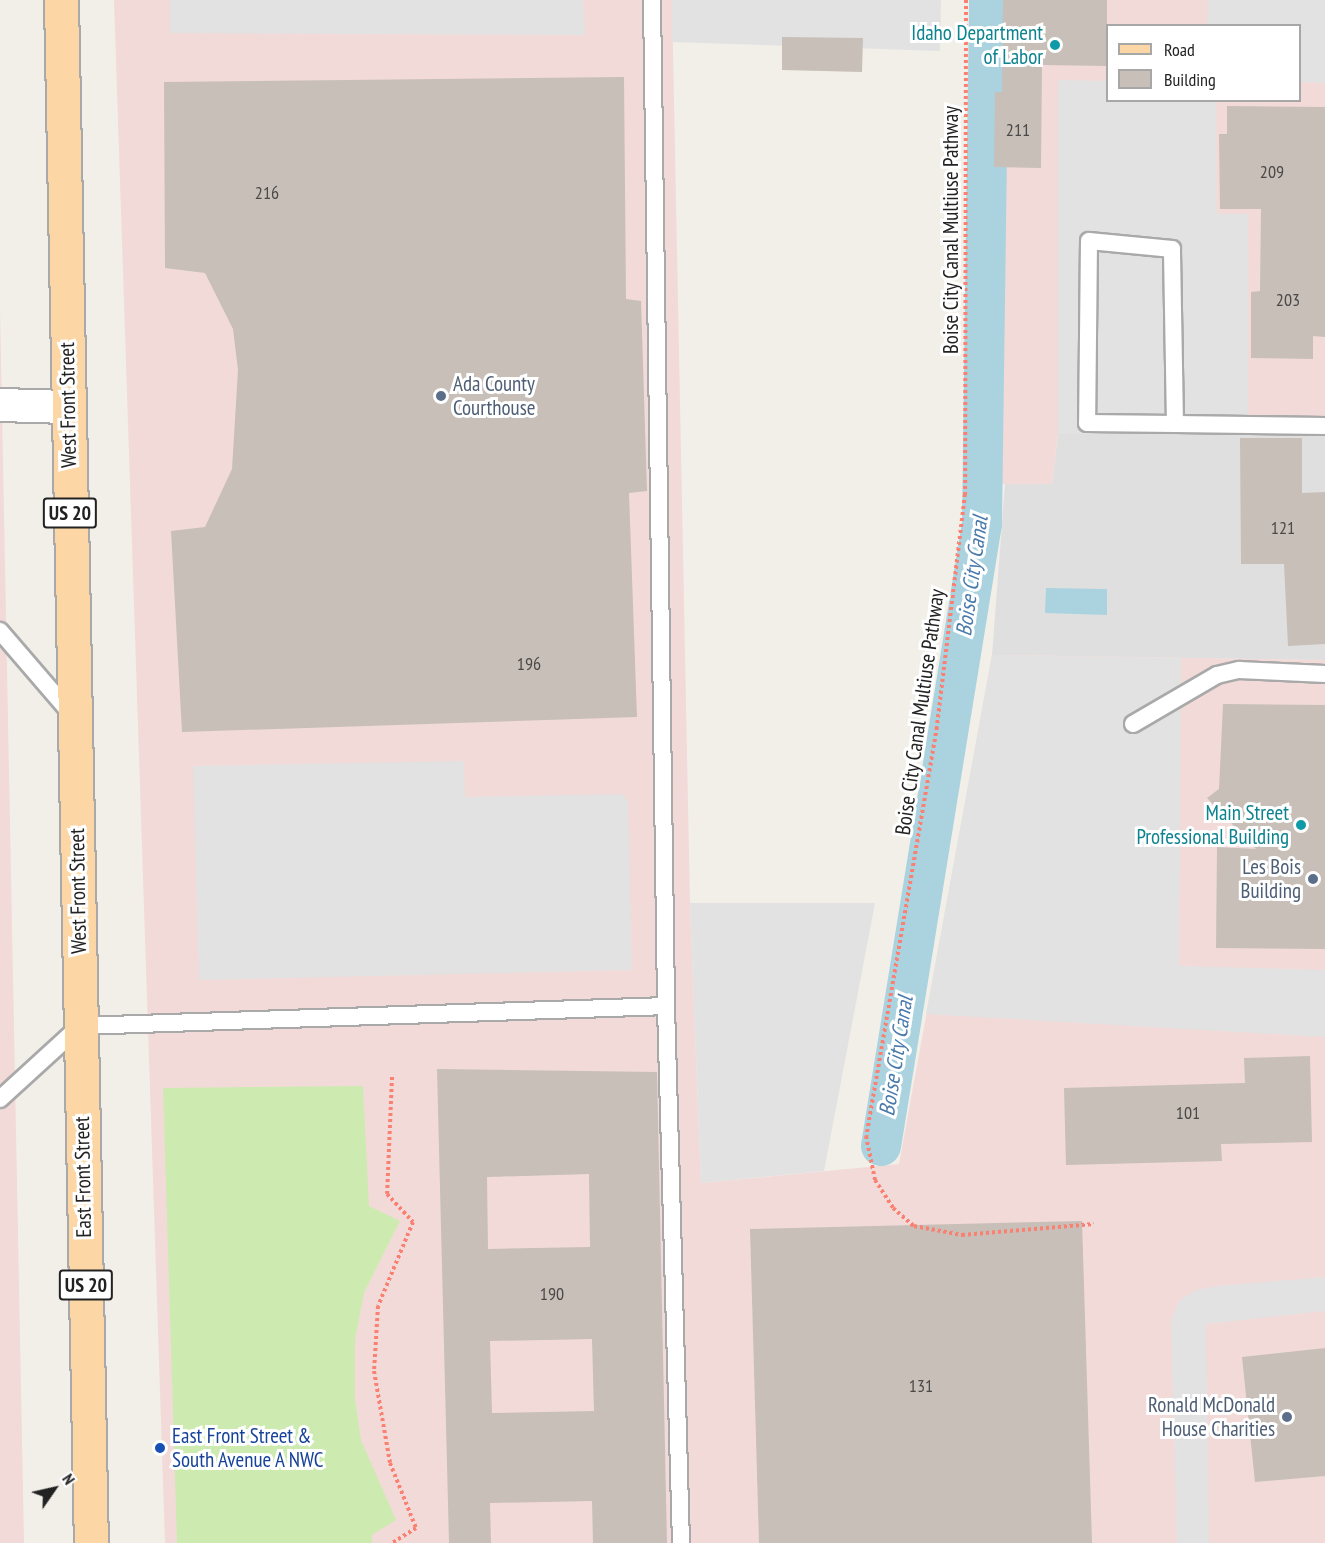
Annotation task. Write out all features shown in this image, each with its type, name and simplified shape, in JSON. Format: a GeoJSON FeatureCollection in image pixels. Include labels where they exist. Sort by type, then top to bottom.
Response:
{"type":"FeatureCollection","features":[{"type":"Feature","properties":{"kind":"main road","name":"West Front Street"},"geometry":{"type":"LineString","coordinates":[[61,0],[80,1026]]}},
{"type":"Feature","properties":{"kind":"main road","name":"East Front Street"},"geometry":{"type":"LineString","coordinates":[[80,1026],[91,1543]]}},
{"type":"Feature","properties":{"kind":"street"},"geometry":{"type":"LineString","coordinates":[[0,405],[68,406]]}},
{"type":"Feature","properties":{"kind":"lane"},"geometry":{"type":"LineString","coordinates":[[652,0],[666,1006],[681,1543]]}},
{"type":"Feature","properties":{"kind":"lane"},"geometry":{"type":"LineString","coordinates":[[1175,424],[1172,249],[1089,241],[1087,423],[1325,426]]}},
{"type":"Feature","properties":{"kind":"lane"},"geometry":{"type":"LineString","coordinates":[[0,631],[74,716]]}},
{"type":"Feature","properties":{"kind":"lane"},"geometry":{"type":"LineString","coordinates":[[1132,724],[1217,675],[1239,670],[1325,674]]}},
{"type":"Feature","properties":{"kind":"lane"},"geometry":{"type":"LineString","coordinates":[[0,1099],[80,1026],[666,1006]]}},
{"type":"Feature","properties":{"kind":"path","name":"Boise City Canal Multiuse Pathway"},"geometry":{"type":"LineString","coordinates":[[966,0],[965,494],[937,727],[866,1136],[874,1180],[893,1208],[914,1226],[962,1235],[1094,1224]]}},
{"type":"Feature","properties":{"kind":"path"},"geometry":{"type":"LineString","coordinates":[[392,1077],[387,1194],[413,1222],[378,1306],[374,1371],[390,1463],[416,1528],[392,1543]]}},
{"type":"Feature","properties":{"kind":"shaded area"},"geometry":{"type":"Polygon","coordinates":[[[114,0],[672,0],[690,903],[701,1183],[899,1164],[992,655],[1325,660],[1325,1543],[165,1543],[114,0]]]}},
{"type":"Feature","properties":{"kind":"shaded area"},"geometry":{"type":"Polygon","coordinates":[[[170,0],[583,0],[585,35],[170,33],[170,0]]]}},
{"type":"Feature","properties":{"kind":"shaded area"},"geometry":{"type":"Polygon","coordinates":[[[672,0],[941,0],[940,51],[672,42],[672,0]]]}},
{"type":"Feature","properties":{"kind":"shaded area"},"geometry":{"type":"Polygon","coordinates":[[[973,0],[1325,0],[1325,432],[1058,434],[1052,484],[979,484],[973,0]]]}},
{"type":"Feature","properties":{"kind":"shaded area"},"geometry":{"type":"Polygon","coordinates":[[[1208,0],[1325,0],[1325,83],[1301,82],[1301,24],[1207,24],[1208,0]]]}},
{"type":"Feature","properties":{"kind":"shaded area"},"geometry":{"type":"Polygon","coordinates":[[[1058,80],[1106,81],[1106,102],[1216,102],[1217,214],[1248,214],[1248,434],[1058,434],[1058,80]]]}},
{"type":"Feature","properties":{"kind":"shaded area"},"geometry":{"type":"Polygon","coordinates":[[[0,308],[24,1543],[0,1543],[0,308]]]}},
{"type":"Feature","properties":{"kind":"shaded area"},"geometry":{"type":"Polygon","coordinates":[[[1325,432],[1325,660],[992,655],[1005,484],[1052,484],[1058,434],[1325,432]]]}},
{"type":"Feature","properties":{"kind":"shaded area"},"geometry":{"type":"Polygon","coordinates":[[[992,655],[1181,658],[1179,966],[1325,970],[1325,1037],[926,1014],[992,655]]]}},
{"type":"Feature","properties":{"kind":"shaded area"},"geometry":{"type":"Polygon","coordinates":[[[464,761],[465,797],[622,794],[628,801],[632,970],[199,980],[193,766],[464,761]]]}},
{"type":"Feature","properties":{"kind":"shaded area"},"geometry":{"type":"Polygon","coordinates":[[[690,903],[875,903],[824,1171],[701,1183],[690,903]]]}},
{"type":"Feature","properties":{"kind":"shaded area"},"geometry":{"type":"Polygon","coordinates":[[[1325,1277],[1325,1311],[1206,1324],[1209,1543],[1177,1543],[1171,1321],[1179,1301],[1196,1290],[1217,1286],[1325,1277]]]}},
{"type":"Feature","properties":{"kind":"green space"},"geometry":{"type":"Polygon","coordinates":[[[363,1086],[369,1206],[400,1221],[364,1293],[355,1340],[355,1399],[361,1440],[396,1520],[372,1535],[372,1543],[177,1543],[163,1088],[363,1086]]]}},
{"type":"Feature","properties":{"kind":"water"},"geometry":{"type":"Polygon","coordinates":[[[1046,588],[1107,589],[1107,615],[1045,613],[1046,588]]]}},
{"type":"Feature","properties":{"kind":"building"},"geometry":{"type":"Polygon","coordinates":[[[1003,0],[1107,0],[1106,66],[1042,65],[1041,168],[994,167],[995,92],[1002,92],[1003,0]]]}},
{"type":"Feature","properties":{"kind":"building"},"geometry":{"type":"Polygon","coordinates":[[[782,37],[863,38],[862,72],[782,70],[782,37]]]}},
{"type":"Feature","properties":{"kind":"building","name":"Ada County Courthouse"},"geometry":{"type":"Polygon","coordinates":[[[624,77],[626,299],[641,301],[647,491],[629,493],[637,717],[182,732],[171,531],[205,527],[232,469],[238,370],[233,329],[205,273],[165,268],[164,82],[624,77]]]}},
{"type":"Feature","properties":{"kind":"building"},"geometry":{"type":"Polygon","coordinates":[[[1227,106],[1325,107],[1325,337],[1313,336],[1313,359],[1251,358],[1251,292],[1260,291],[1261,209],[1220,209],[1219,134],[1227,134],[1227,106]]]}},
{"type":"Feature","properties":{"kind":"building"},"geometry":{"type":"Polygon","coordinates":[[[1240,438],[1302,438],[1302,493],[1325,492],[1325,644],[1288,646],[1284,564],[1241,564],[1240,438]]]}},
{"type":"Feature","properties":{"kind":"building","name":"Main Street Professional Building"},"geometry":{"type":"Polygon","coordinates":[[[1223,704],[1325,705],[1325,949],[1216,948],[1217,847],[1256,849],[1207,798],[1219,789],[1223,704]]]}},
{"type":"Feature","properties":{"kind":"building"},"geometry":{"type":"Polygon","coordinates":[[[1310,1056],[1312,1142],[1221,1144],[1222,1161],[1066,1165],[1064,1088],[1245,1083],[1244,1058],[1310,1056]]]}},
{"type":"Feature","properties":{"kind":"building"},"geometry":{"type":"Polygon","coordinates":[[[437,1069],[657,1072],[667,1543],[593,1543],[592,1501],[490,1503],[491,1543],[449,1543],[437,1069]],[[589,1174],[487,1177],[488,1249],[590,1247],[589,1174]],[[592,1339],[490,1341],[492,1413],[594,1411],[592,1339]]]}},
{"type":"Feature","properties":{"kind":"building"},"geometry":{"type":"Polygon","coordinates":[[[1082,1221],[1092,1543],[759,1543],[750,1229],[1082,1221]]]}},
{"type":"Feature","properties":{"kind":"building","name":"Ronald McDonald House Charities"},"geometry":{"type":"Polygon","coordinates":[[[1325,1348],[1325,1476],[1255,1482],[1242,1357],[1325,1348]]]}},
{"type":"Feature","properties":{"kind":"waterway","name":"Boise City Canal"},"geometry":{"type":"LineString","coordinates":[[881,1146],[982,524],[989,0]]}},
{"type":"Feature","properties":{"kind":"place","name":"Idaho Department of Labor"},"geometry":{"type":"Point","coordinates":[1055,45]}},
{"type":"Feature","properties":{"kind":"place","name":"Ada County Courthouse"},"geometry":{"type":"Point","coordinates":[441,396]}},
{"type":"Feature","properties":{"kind":"place","name":"Main Street Professional Building"},"geometry":{"type":"Point","coordinates":[1301,825]}},
{"type":"Feature","properties":{"kind":"place","name":"Les Bois Building"},"geometry":{"type":"Point","coordinates":[1313,879]}},
{"type":"Feature","properties":{"kind":"place","name":"Ronald McDonald House Charities"},"geometry":{"type":"Point","coordinates":[1287,1417]}},
{"type":"Feature","properties":{"kind":"place","name":"East Front Street & South Avenue A NWC"},"geometry":{"type":"Point","coordinates":[160,1448]}}]}
